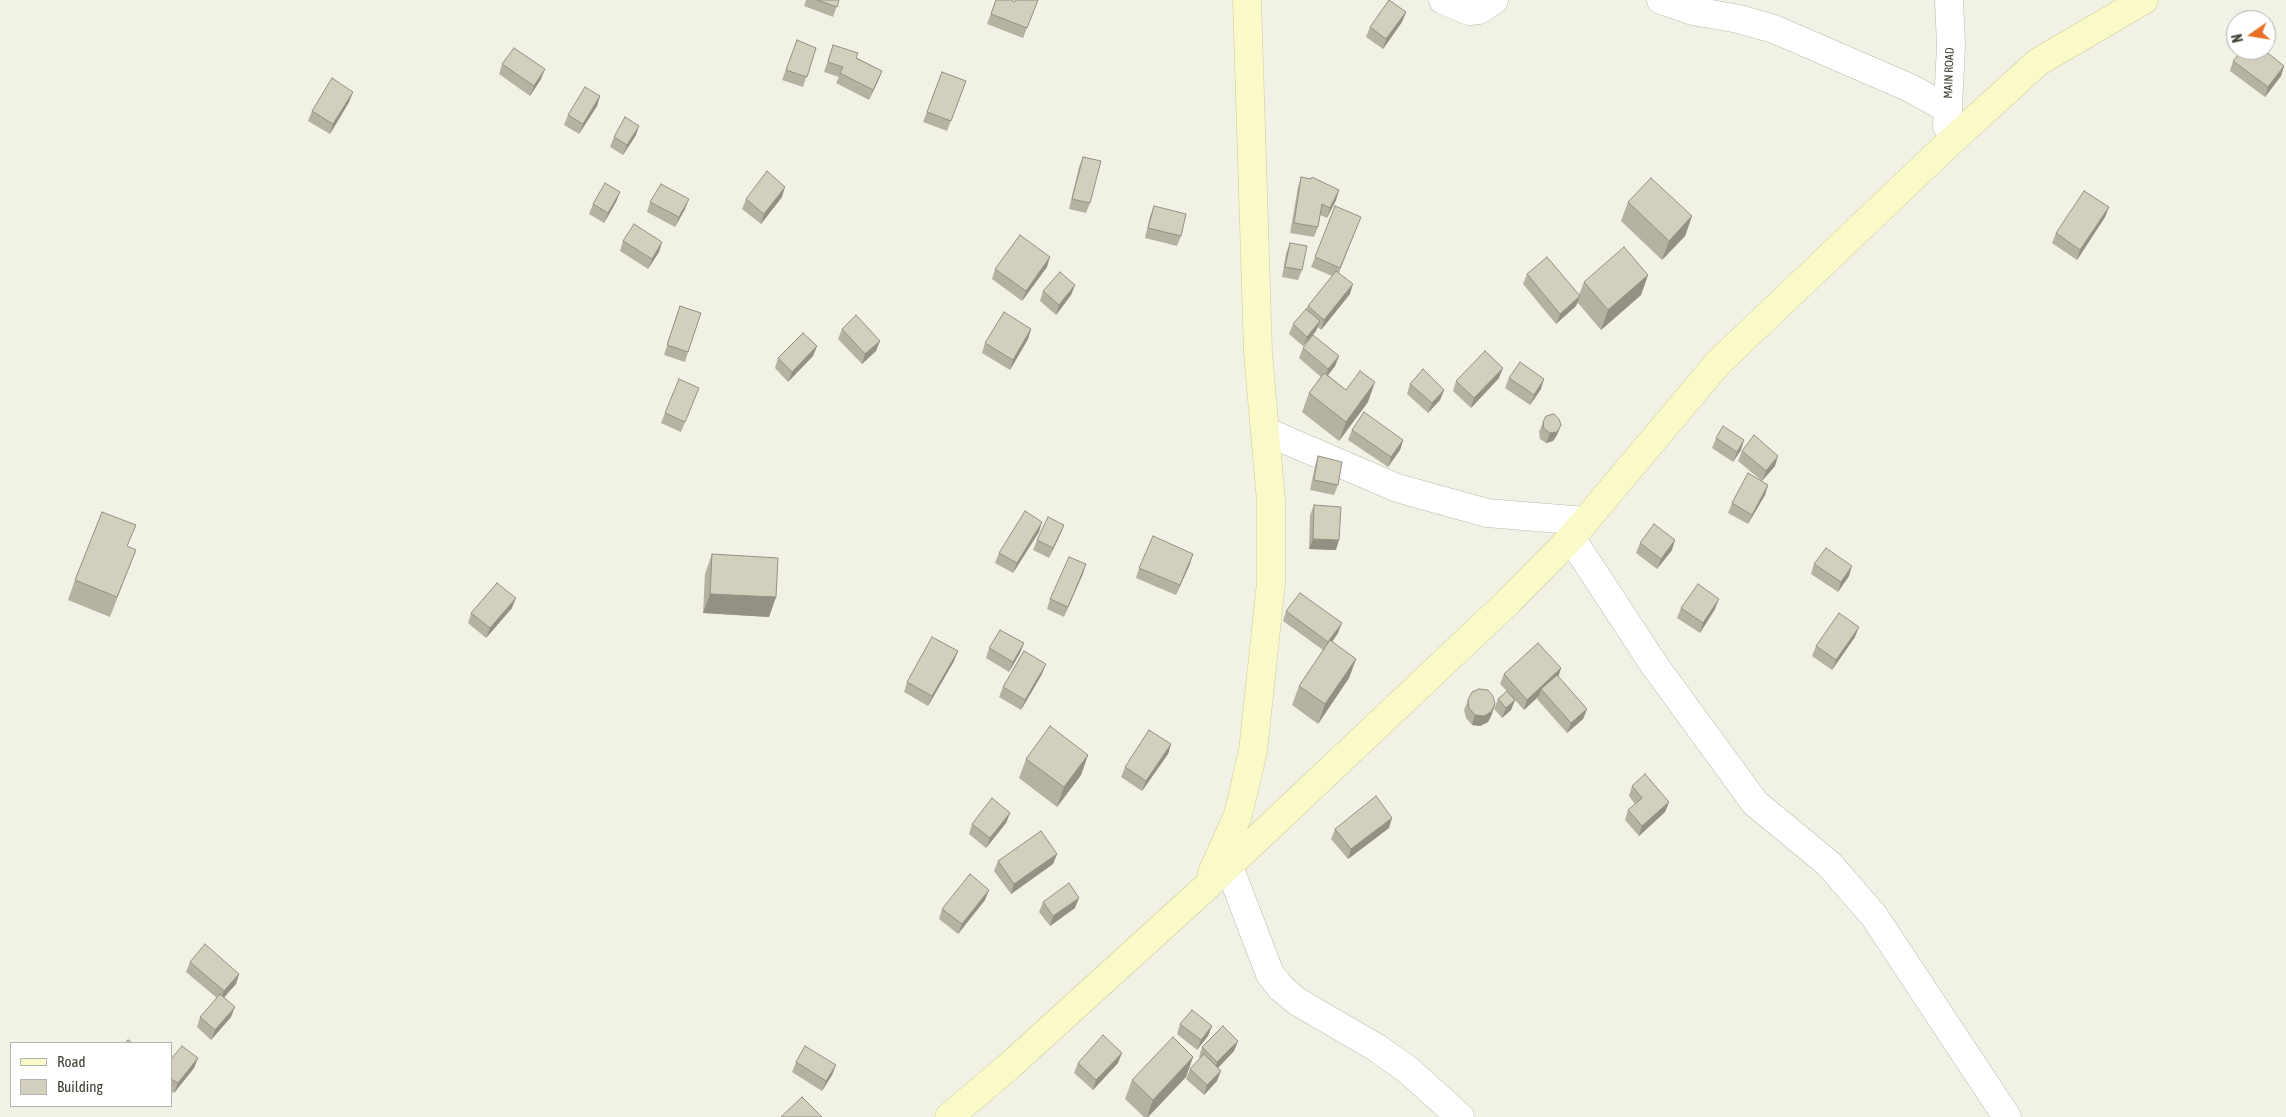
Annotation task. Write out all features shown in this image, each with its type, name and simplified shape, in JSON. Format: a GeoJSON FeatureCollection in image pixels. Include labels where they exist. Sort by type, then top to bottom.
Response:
{"type":"FeatureCollection","features":[{"type":"Feature","properties":{"kind":"street"},"geometry":{"type":"LineString","coordinates":[[1205,888],[1238,815],[1253,751],[1272,583],[1271,501],[1258,352],[1247,0]]}},
{"type":"Feature","properties":{"kind":"street"},"geometry":{"type":"LineString","coordinates":[[1443,0],[1469,11],[1479,10],[1494,0]]}},
{"type":"Feature","properties":{"kind":"street"},"geometry":{"type":"LineString","coordinates":[[1661,0],[1693,11],[1739,19],[1774,29],[1901,84],[1948,109]]}},
{"type":"Feature","properties":{"kind":"street","name":"MAIN ROAD"},"geometry":{"type":"LineString","coordinates":[[1946,146],[1949,0]]}},
{"type":"Feature","properties":{"kind":"street"},"geometry":{"type":"LineString","coordinates":[[949,1117],[1007,1068],[1205,888],[1228,864],[1508,602],[1578,530],[1718,362],[1946,146],[2038,62],[2144,0]]}},
{"type":"Feature","properties":{"kind":"street"},"geometry":{"type":"LineString","coordinates":[[1265,431],[1397,488],[1486,513],[1578,530]]}},
{"type":"Feature","properties":{"kind":"street"},"geometry":{"type":"LineString","coordinates":[[1578,530],[1655,666],[1754,803],[1829,864],[1874,916],[2007,1117]]}},
{"type":"Feature","properties":{"kind":"street"},"geometry":{"type":"LineString","coordinates":[[1228,864],[1270,974],[1281,988],[1298,1002],[1377,1048],[1408,1070],[1460,1117]]}},
{"type":"Feature","properties":{"kind":"building"},"geometry":{"type":"Polygon","coordinates":[[[817,0],[839,0],[837,7],[817,0]]]}},
{"type":"Feature","properties":{"kind":"building"},"geometry":{"type":"Polygon","coordinates":[[[996,0],[1011,0],[1015,2],[1016,0],[1038,0],[1027,28],[991,14],[996,0]]]}},
{"type":"Feature","properties":{"kind":"building"},"geometry":{"type":"Polygon","coordinates":[[[1389,0],[1406,12],[1386,39],[1370,27],[1389,0]]]}},
{"type":"Feature","properties":{"kind":"building"},"geometry":{"type":"Polygon","coordinates":[[[797,40],[816,48],[807,77],[786,70],[797,40]]]}},
{"type":"Feature","properties":{"kind":"building"},"geometry":{"type":"Polygon","coordinates":[[[833,45],[858,53],[856,58],[882,71],[873,90],[840,73],[843,67],[828,62],[833,45]]]}},
{"type":"Feature","properties":{"kind":"building"},"geometry":{"type":"Polygon","coordinates":[[[514,48],[545,69],[534,86],[502,64],[514,48]]]}},
{"type":"Feature","properties":{"kind":"building"},"geometry":{"type":"Polygon","coordinates":[[[2276,60],[2284,66],[2268,87],[2233,61],[2276,60]]]}},
{"type":"Feature","properties":{"kind":"building"},"geometry":{"type":"Polygon","coordinates":[[[942,72],[966,81],[951,121],[927,112],[942,72]]]}},
{"type":"Feature","properties":{"kind":"building"},"geometry":{"type":"Polygon","coordinates":[[[332,78],[353,92],[333,124],[312,111],[332,78]]]}},
{"type":"Feature","properties":{"kind":"building"},"geometry":{"type":"Polygon","coordinates":[[[585,87],[600,96],[583,124],[568,115],[585,87]]]}},
{"type":"Feature","properties":{"kind":"building"},"geometry":{"type":"Polygon","coordinates":[[[625,117],[639,126],[627,145],[614,137],[625,117]]]}},
{"type":"Feature","properties":{"kind":"building"},"geometry":{"type":"Polygon","coordinates":[[[1083,157],[1101,161],[1090,203],[1072,199],[1083,157]]]}},
{"type":"Feature","properties":{"kind":"building"},"geometry":{"type":"Polygon","coordinates":[[[767,171],[785,187],[764,214],[746,199],[767,171]]]}},
{"type":"Feature","properties":{"kind":"building"},"geometry":{"type":"Polygon","coordinates":[[[1301,177],[1311,179],[1312,177],[1339,190],[1330,208],[1322,204],[1318,227],[1294,223],[1301,177]]]}},
{"type":"Feature","properties":{"kind":"building"},"geometry":{"type":"Polygon","coordinates":[[[1651,178],[1692,216],[1669,241],[1628,202],[1651,178]]]}},
{"type":"Feature","properties":{"kind":"building"},"geometry":{"type":"Polygon","coordinates":[[[605,183],[620,192],[608,213],[593,204],[605,183]]]}},
{"type":"Feature","properties":{"kind":"building"},"geometry":{"type":"Polygon","coordinates":[[[661,184],[689,199],[679,217],[650,202],[661,184]]]}},
{"type":"Feature","properties":{"kind":"building"},"geometry":{"type":"Polygon","coordinates":[[[2084,191],[2109,207],[2080,250],[2056,233],[2084,191]]]}},
{"type":"Feature","properties":{"kind":"building"},"geometry":{"type":"Polygon","coordinates":[[[1154,206],[1186,214],[1181,236],[1148,228],[1154,206]]]}},
{"type":"Feature","properties":{"kind":"building"},"geometry":{"type":"Polygon","coordinates":[[[1335,206],[1361,217],[1340,268],[1315,257],[1335,206]]]}},
{"type":"Feature","properties":{"kind":"building"},"geometry":{"type":"Polygon","coordinates":[[[634,224],[662,242],[652,259],[623,241],[634,224]]]}},
{"type":"Feature","properties":{"kind":"building"},"geometry":{"type":"Polygon","coordinates":[[[1020,235],[1050,257],[1026,291],[995,269],[1020,235]]]}},
{"type":"Feature","properties":{"kind":"building"},"geometry":{"type":"Polygon","coordinates":[[[1290,243],[1307,246],[1302,270],[1285,267],[1290,243]]]}},
{"type":"Feature","properties":{"kind":"building"},"geometry":{"type":"Polygon","coordinates":[[[1624,247],[1648,275],[1608,310],[1584,282],[1624,247]]]}},
{"type":"Feature","properties":{"kind":"building"},"geometry":{"type":"Polygon","coordinates":[[[1547,257],[1580,296],[1560,314],[1527,274],[1547,257]]]}},
{"type":"Feature","properties":{"kind":"building"},"geometry":{"type":"Polygon","coordinates":[[[1336,271],[1353,284],[1324,320],[1308,306],[1336,271]]]}},
{"type":"Feature","properties":{"kind":"building"},"geometry":{"type":"Polygon","coordinates":[[[1060,272],[1075,285],[1059,305],[1043,291],[1060,272]]]}},
{"type":"Feature","properties":{"kind":"building"},"geometry":{"type":"Polygon","coordinates":[[[680,306],[701,313],[688,352],[667,345],[680,306]]]}},
{"type":"Feature","properties":{"kind":"building"},"geometry":{"type":"Polygon","coordinates":[[[1306,309],[1320,321],[1307,337],[1293,324],[1306,309]]]}},
{"type":"Feature","properties":{"kind":"building"},"geometry":{"type":"Polygon","coordinates":[[[1004,312],[1031,329],[1013,360],[985,343],[1004,312]]]}},
{"type":"Feature","properties":{"kind":"building"},"geometry":{"type":"Polygon","coordinates":[[[856,315],[880,341],[865,354],[842,329],[856,315]]]}},
{"type":"Feature","properties":{"kind":"building"},"geometry":{"type":"Polygon","coordinates":[[[803,333],[817,346],[792,372],[778,358],[803,333]]]}},
{"type":"Feature","properties":{"kind":"building"},"geometry":{"type":"Polygon","coordinates":[[[1313,335],[1339,356],[1328,369],[1303,348],[1313,335]]]}},
{"type":"Feature","properties":{"kind":"building"},"geometry":{"type":"Polygon","coordinates":[[[1485,351],[1503,368],[1474,398],[1456,381],[1485,351]]]}},
{"type":"Feature","properties":{"kind":"building"},"geometry":{"type":"Polygon","coordinates":[[[1520,362],[1544,379],[1534,395],[1509,378],[1520,362]]]}},
{"type":"Feature","properties":{"kind":"building"},"geometry":{"type":"Polygon","coordinates":[[[1423,369],[1444,390],[1432,403],[1410,384],[1423,369]]]}},
{"type":"Feature","properties":{"kind":"building"},"geometry":{"type":"Polygon","coordinates":[[[1360,371],[1375,382],[1346,422],[1309,393],[1324,373],[1346,390],[1360,371]]]}},
{"type":"Feature","properties":{"kind":"building"},"geometry":{"type":"Polygon","coordinates":[[[679,379],[699,388],[685,422],[665,413],[679,379]]]}},
{"type":"Feature","properties":{"kind":"building"},"geometry":{"type":"Polygon","coordinates":[[[1364,412],[1403,440],[1391,457],[1352,430],[1364,412]]]}},
{"type":"Feature","properties":{"kind":"building"},"geometry":{"type":"Polygon","coordinates":[[[1554,414],[1559,419],[1561,425],[1557,432],[1550,433],[1544,429],[1543,422],[1546,416],[1554,414]]]}},
{"type":"Feature","properties":{"kind":"building"},"geometry":{"type":"Polygon","coordinates":[[[1723,426],[1744,440],[1737,452],[1716,438],[1723,426]]]}},
{"type":"Feature","properties":{"kind":"building"},"geometry":{"type":"Polygon","coordinates":[[[1754,435],[1778,456],[1766,471],[1742,451],[1754,435]]]}},
{"type":"Feature","properties":{"kind":"building"},"geometry":{"type":"Polygon","coordinates":[[[1318,456],[1342,462],[1338,485],[1314,480],[1318,456]]]}},
{"type":"Feature","properties":{"kind":"building"},"geometry":{"type":"Polygon","coordinates":[[[1748,473],[1768,485],[1752,515],[1732,503],[1748,473]]]}},
{"type":"Feature","properties":{"kind":"building"},"geometry":{"type":"Polygon","coordinates":[[[1314,505],[1341,507],[1339,540],[1313,539],[1314,505]]]}},
{"type":"Feature","properties":{"kind":"building"},"geometry":{"type":"Polygon","coordinates":[[[1025,511],[1042,522],[1017,563],[999,553],[1025,511]]]}},
{"type":"Feature","properties":{"kind":"building"},"geometry":{"type":"Polygon","coordinates":[[[102,512],[136,525],[127,546],[136,550],[117,597],[75,580],[102,512]]]}},
{"type":"Feature","properties":{"kind":"building"},"geometry":{"type":"Polygon","coordinates":[[[1048,517],[1064,525],[1053,548],[1037,540],[1048,517]]]}},
{"type":"Feature","properties":{"kind":"building"},"geometry":{"type":"Polygon","coordinates":[[[1654,524],[1675,540],[1661,559],[1640,543],[1654,524]]]}},
{"type":"Feature","properties":{"kind":"building"},"geometry":{"type":"Polygon","coordinates":[[[1153,536],[1193,554],[1180,585],[1139,568],[1153,536]]]}},
{"type":"Feature","properties":{"kind":"building"},"geometry":{"type":"Polygon","coordinates":[[[1826,548],[1852,566],[1841,582],[1814,564],[1826,548]]]}},
{"type":"Feature","properties":{"kind":"building"},"geometry":{"type":"Polygon","coordinates":[[[712,554],[778,558],[776,597],[710,594],[712,554]]]}},
{"type":"Feature","properties":{"kind":"building"},"geometry":{"type":"Polygon","coordinates":[[[1069,557],[1086,564],[1068,607],[1050,599],[1069,557]]]}},
{"type":"Feature","properties":{"kind":"building"},"geometry":{"type":"Polygon","coordinates":[[[497,583],[516,598],[490,628],[471,613],[497,583]]]}},
{"type":"Feature","properties":{"kind":"building"},"geometry":{"type":"Polygon","coordinates":[[[1698,584],[1719,599],[1703,623],[1681,608],[1698,584]]]}},
{"type":"Feature","properties":{"kind":"building"},"geometry":{"type":"Polygon","coordinates":[[[1300,593],[1342,623],[1328,642],[1286,611],[1300,593]]]}},
{"type":"Feature","properties":{"kind":"building"},"geometry":{"type":"Polygon","coordinates":[[[1839,613],[1859,627],[1836,660],[1816,646],[1839,613]]]}},
{"type":"Feature","properties":{"kind":"building"},"geometry":{"type":"Polygon","coordinates":[[[1000,630],[1024,643],[1013,662],[989,648],[1000,630]]]}},
{"type":"Feature","properties":{"kind":"building"},"geometry":{"type":"Polygon","coordinates":[[[932,637],[958,651],[932,696],[907,682],[932,637]]]}},
{"type":"Feature","properties":{"kind":"building"},"geometry":{"type":"Polygon","coordinates":[[[1330,640],[1356,659],[1325,704],[1299,686],[1330,640]]]}},
{"type":"Feature","properties":{"kind":"building"},"geometry":{"type":"Polygon","coordinates":[[[1538,643],[1561,668],[1527,700],[1504,674],[1538,643]]]}},
{"type":"Feature","properties":{"kind":"building"},"geometry":{"type":"Polygon","coordinates":[[[1024,651],[1046,664],[1025,700],[1003,687],[1024,651]]]}},
{"type":"Feature","properties":{"kind":"building"},"geometry":{"type":"Polygon","coordinates":[[[1557,675],[1587,709],[1571,723],[1541,689],[1557,675]]]}},
{"type":"Feature","properties":{"kind":"building"},"geometry":{"type":"Polygon","coordinates":[[[1479,689],[1488,690],[1493,696],[1495,704],[1491,712],[1484,716],[1475,715],[1469,708],[1468,700],[1472,692],[1479,689]]]}},
{"type":"Feature","properties":{"kind":"building"},"geometry":{"type":"Polygon","coordinates":[[[1507,691],[1515,700],[1506,708],[1498,699],[1507,691]]]}},
{"type":"Feature","properties":{"kind":"building"},"geometry":{"type":"Polygon","coordinates":[[[1050,726],[1088,755],[1064,787],[1026,759],[1050,726]]]}},
{"type":"Feature","properties":{"kind":"building"},"geometry":{"type":"Polygon","coordinates":[[[1149,730],[1171,744],[1146,781],[1125,767],[1149,730]]]}},
{"type":"Feature","properties":{"kind":"building"},"geometry":{"type":"Polygon","coordinates":[[[1645,774],[1669,802],[1642,826],[1628,810],[1642,798],[1632,786],[1645,774]]]}},
{"type":"Feature","properties":{"kind":"building"},"geometry":{"type":"Polygon","coordinates":[[[1376,796],[1392,818],[1351,849],[1335,829],[1376,796]]]}},
{"type":"Feature","properties":{"kind":"building"},"geometry":{"type":"Polygon","coordinates":[[[992,798],[1010,813],[990,838],[972,824],[992,798]]]}},
{"type":"Feature","properties":{"kind":"building"},"geometry":{"type":"Polygon","coordinates":[[[1041,831],[1057,854],[1014,884],[998,861],[1041,831]]]}},
{"type":"Feature","properties":{"kind":"building"},"geometry":{"type":"Polygon","coordinates":[[[970,874],[989,890],[962,924],[942,909],[970,874]]]}},
{"type":"Feature","properties":{"kind":"building"},"geometry":{"type":"Polygon","coordinates":[[[1069,883],[1079,898],[1053,916],[1043,902],[1069,883]]]}},
{"type":"Feature","properties":{"kind":"building"},"geometry":{"type":"Polygon","coordinates":[[[205,944],[239,974],[224,991],[190,962],[205,944]]]}},
{"type":"Feature","properties":{"kind":"building"},"geometry":{"type":"Polygon","coordinates":[[[220,994],[235,1007],[215,1030],[200,1017],[220,994]]]}},
{"type":"Feature","properties":{"kind":"building"},"geometry":{"type":"Polygon","coordinates":[[[1192,1010],[1212,1026],[1201,1040],[1180,1024],[1192,1010]]]}},
{"type":"Feature","properties":{"kind":"building"},"geometry":{"type":"Polygon","coordinates":[[[1223,1026],[1238,1041],[1217,1062],[1202,1047],[1223,1026]]]}},
{"type":"Feature","properties":{"kind":"building"},"geometry":{"type":"Polygon","coordinates":[[[1103,1035],[1122,1053],[1096,1080],[1078,1063],[1103,1035]]]}},
{"type":"Feature","properties":{"kind":"building"},"geometry":{"type":"Polygon","coordinates":[[[1173,1037],[1193,1057],[1153,1100],[1132,1080],[1173,1037]]]}},
{"type":"Feature","properties":{"kind":"building"},"geometry":{"type":"Polygon","coordinates":[[[182,1046],[198,1058],[178,1083],[172,1080],[172,1058],[182,1046]]]}},
{"type":"Feature","properties":{"kind":"building"},"geometry":{"type":"Polygon","coordinates":[[[805,1046],[836,1065],[826,1081],[796,1062],[805,1046]]]}},
{"type":"Feature","properties":{"kind":"building"},"geometry":{"type":"Polygon","coordinates":[[[1204,1054],[1221,1071],[1207,1085],[1190,1069],[1204,1054]]]}},
{"type":"Feature","properties":{"kind":"building"},"geometry":{"type":"Polygon","coordinates":[[[802,1097],[822,1117],[781,1117],[802,1097]]]}}]}
